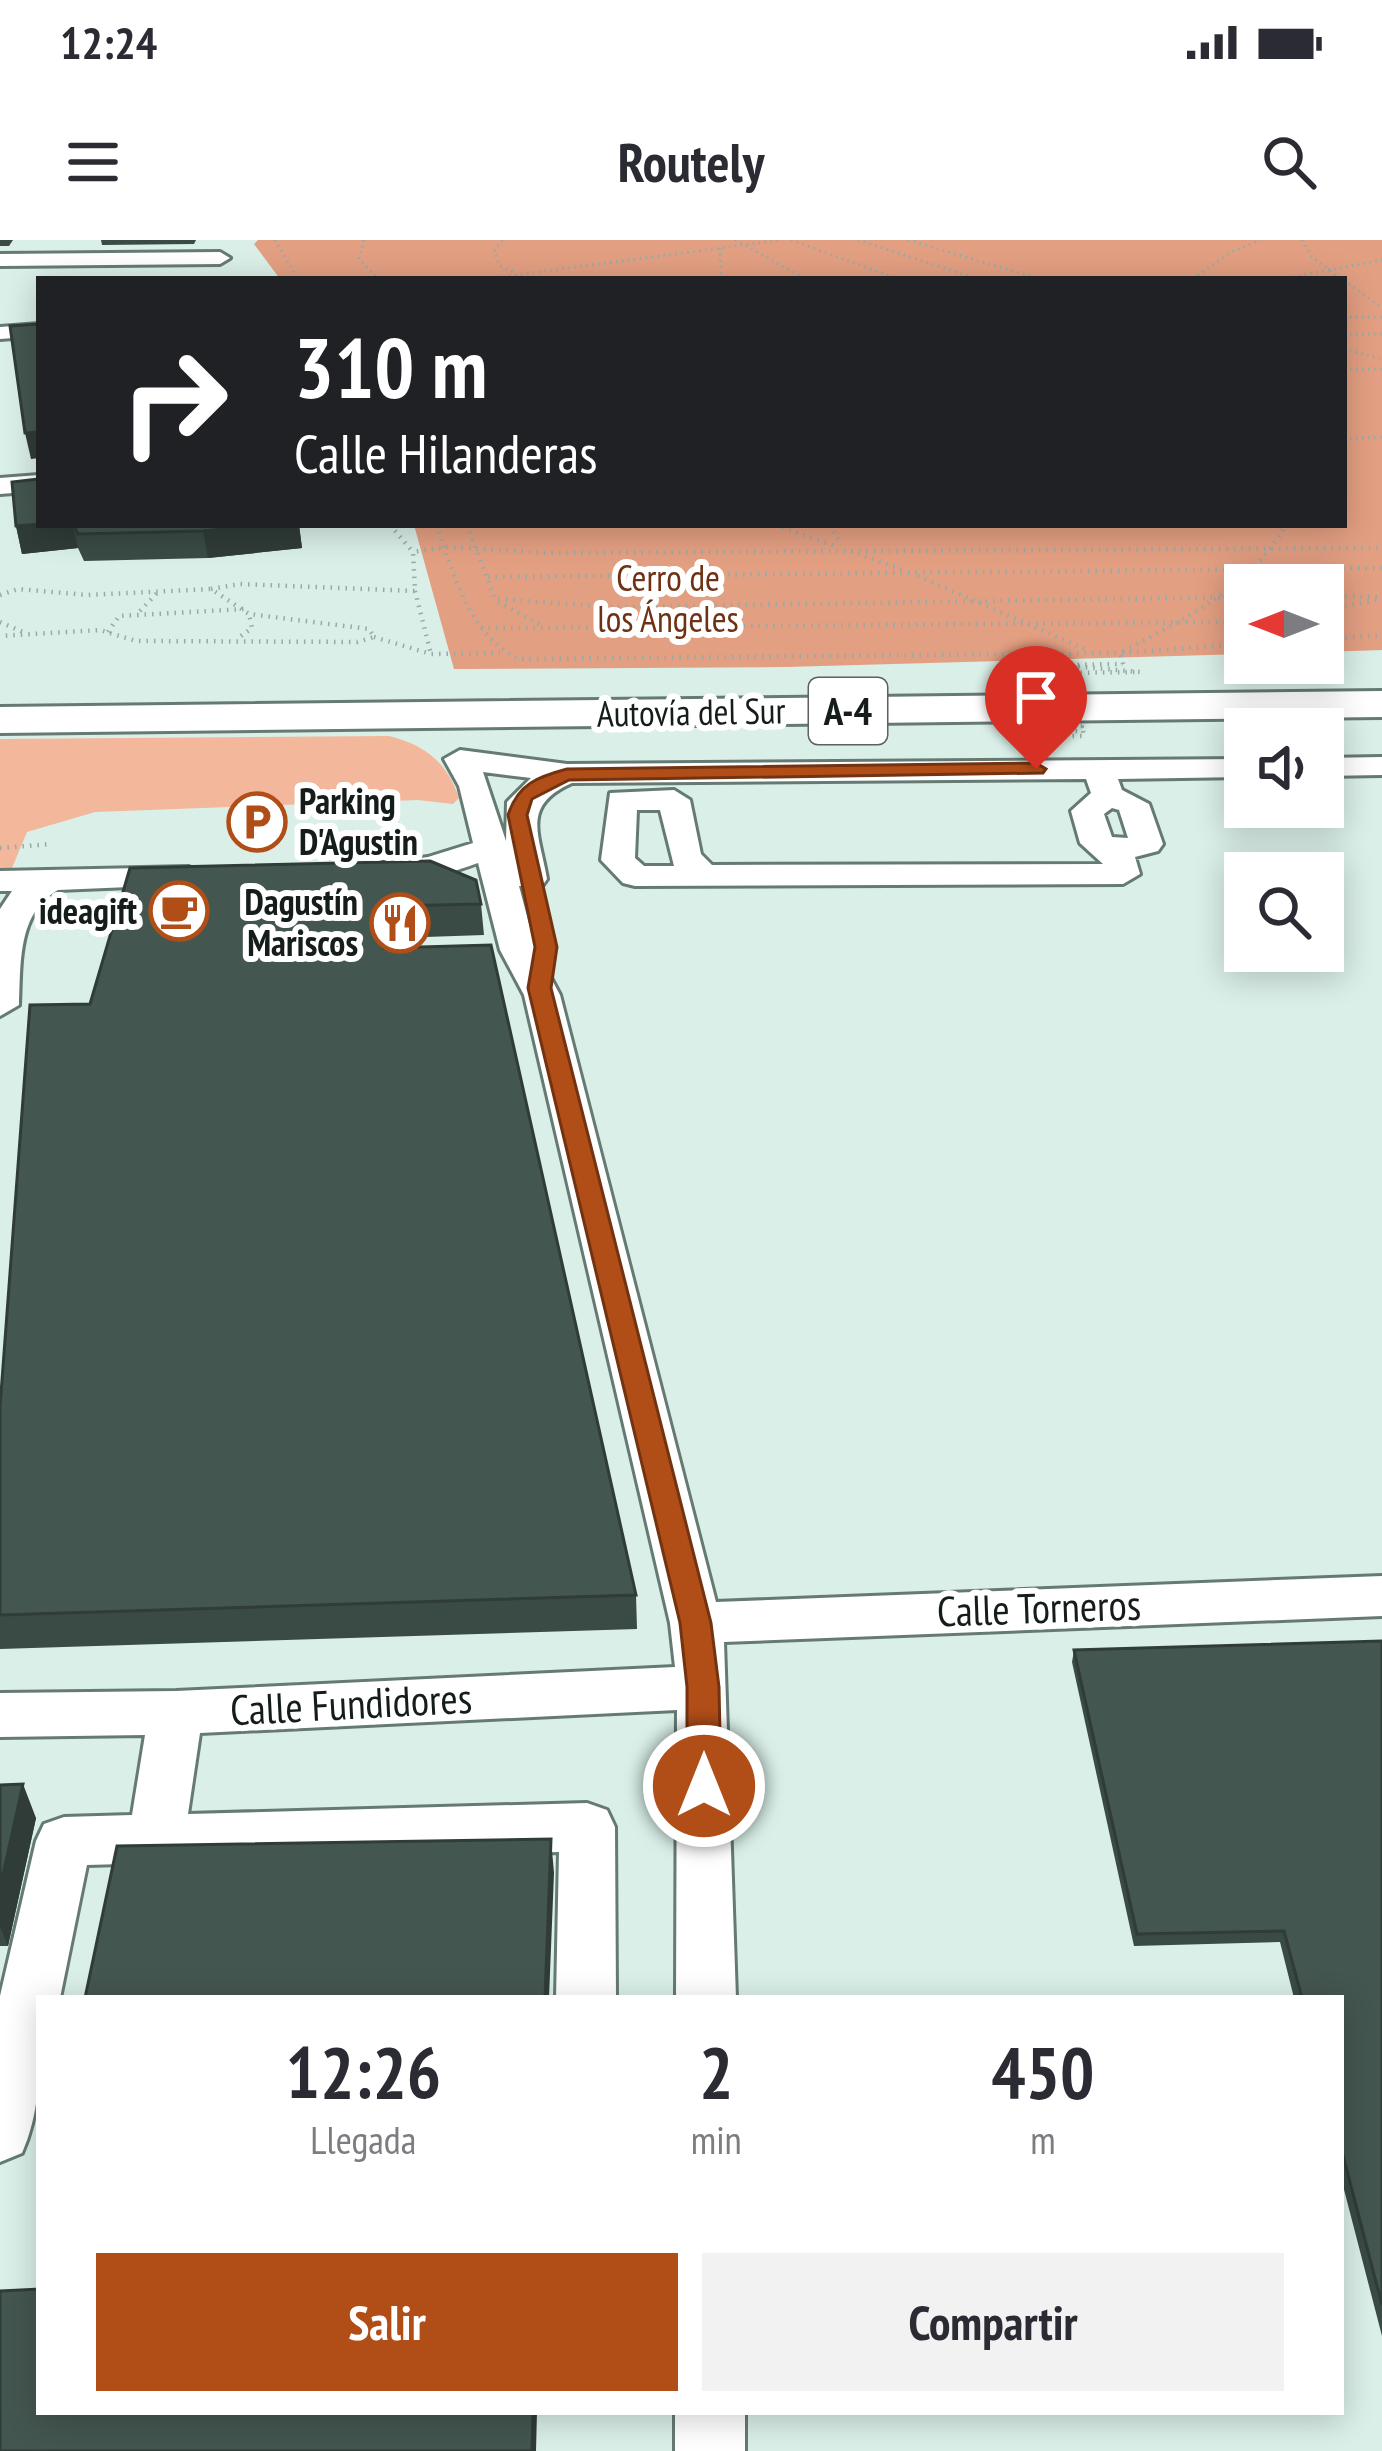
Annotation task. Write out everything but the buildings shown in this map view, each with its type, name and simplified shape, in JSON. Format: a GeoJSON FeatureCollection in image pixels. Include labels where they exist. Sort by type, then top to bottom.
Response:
{"type":"FeatureCollection","features":[{"type":"Feature","properties":{"kind":"highway"},"geometry":{"type":"LineString","coordinates":[[0,681],[67,681],[113,691]]}},
{"type":"Feature","properties":{"kind":"highway","name":"Autovía del Sur"},"geometry":{"type":"LineString","coordinates":[[0,693],[1382,682]]}},
{"type":"Feature","properties":{"kind":"highway","name":"Autovía del Sur"},"geometry":{"type":"LineString","coordinates":[[0,720],[1382,704]]}},
{"type":"Feature","properties":{"kind":"highway"},"geometry":{"type":"LineString","coordinates":[[315,718],[404,735],[460,759]]}},
{"type":"Feature","properties":{"kind":"street"},"geometry":{"type":"LineString","coordinates":[[34,260],[48,240]]}},
{"type":"Feature","properties":{"kind":"street"},"geometry":{"type":"LineString","coordinates":[[0,260],[224,249],[238,276]]}},
{"type":"Feature","properties":{"kind":"street"},"geometry":{"type":"LineString","coordinates":[[0,333],[36,330]]}},
{"type":"Feature","properties":{"kind":"street"},"geometry":{"type":"LineString","coordinates":[[0,485],[36,483]]}},
{"type":"Feature","properties":{"kind":"street"},"geometry":{"type":"LineString","coordinates":[[460,759],[567,774],[1104,783],[1224,770]]}},
{"type":"Feature","properties":{"kind":"street"},"geometry":{"type":"LineString","coordinates":[[460,759],[475,786],[518,950],[539,988],[696,1623],[703,1687],[706,1995]]}},
{"type":"Feature","properties":{"kind":"street"},"geometry":{"type":"LineString","coordinates":[[1344,767],[1382,766]]}},
{"type":"Feature","properties":{"kind":"street"},"geometry":{"type":"LineString","coordinates":[[539,988],[546,947],[518,815],[523,797],[536,785],[567,774]]}},
{"type":"Feature","properties":{"kind":"street"},"geometry":{"type":"LineString","coordinates":[[702,875],[1123,874],[1115,851],[1096,843],[1087,811],[1104,783]]}},
{"type":"Feature","properties":{"kind":"street"},"geometry":{"type":"LineString","coordinates":[[343,874],[432,867],[488,849],[526,853]]}},
{"type":"Feature","properties":{"kind":"street"},"geometry":{"type":"LineString","coordinates":[[0,881],[230,876]]}},
{"type":"Feature","properties":{"kind":"street"},"geometry":{"type":"LineString","coordinates":[[0,1005],[4,918],[17,896],[51,880]]}},
{"type":"Feature","properties":{"kind":"street","name":"Calle Torneros"},"geometry":{"type":"LineString","coordinates":[[696,1623],[1382,1596]]}},
{"type":"Feature","properties":{"kind":"street","name":"Calle Fundidores"},"geometry":{"type":"LineString","coordinates":[[0,1715],[176,1713],[703,1687]]}},
{"type":"Feature","properties":{"kind":"street"},"geometry":{"type":"LineString","coordinates":[[156,1839],[176,1713]]}},
{"type":"Feature","properties":{"kind":"street"},"geometry":{"type":"LineString","coordinates":[[0,2132],[64,1841],[587,1827],[586,1995]]}},
{"type":"Feature","properties":{"kind":"street"},"geometry":{"type":"LineString","coordinates":[[710,2415],[710,2451]]}},
{"type":"Feature","properties":{"kind":"path"},"geometry":{"type":"LineString","coordinates":[[275,240],[296,276]]}},
{"type":"Feature","properties":{"kind":"path"},"geometry":{"type":"LineString","coordinates":[[364,240],[359,259],[375,276]]}},
{"type":"Feature","properties":{"kind":"path"},"geometry":{"type":"LineString","coordinates":[[502,240],[494,251],[500,266],[520,276]]}},
{"type":"Feature","properties":{"kind":"path"},"geometry":{"type":"LineString","coordinates":[[735,240],[801,276]]}},
{"type":"Feature","properties":{"kind":"path"},"geometry":{"type":"LineString","coordinates":[[529,276],[781,240]]}},
{"type":"Feature","properties":{"kind":"path"},"geometry":{"type":"LineString","coordinates":[[791,240],[890,276]]}},
{"type":"Feature","properties":{"kind":"path"},"geometry":{"type":"LineString","coordinates":[[858,240],[969,276]]}},
{"type":"Feature","properties":{"kind":"path"},"geometry":{"type":"LineString","coordinates":[[908,240],[1030,276]]}},
{"type":"Feature","properties":{"kind":"path"},"geometry":{"type":"LineString","coordinates":[[1197,276],[1231,252],[1261,240]]}},
{"type":"Feature","properties":{"kind":"path"},"geometry":{"type":"LineString","coordinates":[[1302,240],[1337,276]]}},
{"type":"Feature","properties":{"kind":"path"},"geometry":{"type":"LineString","coordinates":[[720,248],[721,276]]}},
{"type":"Feature","properties":{"kind":"path"},"geometry":{"type":"LineString","coordinates":[[1295,276],[1382,260]]}},
{"type":"Feature","properties":{"kind":"path"},"geometry":{"type":"LineString","coordinates":[[1347,282],[1364,290],[1382,308]]}},
{"type":"Feature","properties":{"kind":"path"},"geometry":{"type":"LineString","coordinates":[[1347,317],[1382,316]]}},
{"type":"Feature","properties":{"kind":"path"},"geometry":{"type":"LineString","coordinates":[[1347,335],[1382,334]]}},
{"type":"Feature","properties":{"kind":"path"},"geometry":{"type":"LineString","coordinates":[[1347,350],[1382,359]]}},
{"type":"Feature","properties":{"kind":"path"},"geometry":{"type":"LineString","coordinates":[[1347,369],[1382,369]]}},
{"type":"Feature","properties":{"kind":"path"},"geometry":{"type":"LineString","coordinates":[[1347,440],[1382,437]]}},
{"type":"Feature","properties":{"kind":"path"},"geometry":{"type":"LineString","coordinates":[[393,528],[413,552],[415,591],[431,654]]}},
{"type":"Feature","properties":{"kind":"path"},"geometry":{"type":"LineString","coordinates":[[437,528],[480,628],[500,652]]}},
{"type":"Feature","properties":{"kind":"path"},"geometry":{"type":"LineString","coordinates":[[468,528],[495,599],[507,611],[542,626]]}},
{"type":"Feature","properties":{"kind":"path"},"geometry":{"type":"LineString","coordinates":[[784,528],[912,574],[1096,653]]}},
{"type":"Feature","properties":{"kind":"path"},"geometry":{"type":"LineString","coordinates":[[832,528],[842,548]]}},
{"type":"Feature","properties":{"kind":"path"},"geometry":{"type":"LineString","coordinates":[[1257,564],[1276,548],[1285,528]]}},
{"type":"Feature","properties":{"kind":"path"},"geometry":{"type":"LineString","coordinates":[[413,552],[446,548],[1382,548]]}},
{"type":"Feature","properties":{"kind":"path"},"geometry":{"type":"LineString","coordinates":[[488,577],[1224,568]]}},
{"type":"Feature","properties":{"kind":"path"},"geometry":{"type":"LineString","coordinates":[[1344,568],[1382,568]]}},
{"type":"Feature","properties":{"kind":"path"},"geometry":{"type":"LineString","coordinates":[[0,595],[18,590],[211,590],[240,584],[415,591]]}},
{"type":"Feature","properties":{"kind":"path"},"geometry":{"type":"LineString","coordinates":[[211,590],[246,612],[252,628],[238,639]]}},
{"type":"Feature","properties":{"kind":"path"},"geometry":{"type":"LineString","coordinates":[[134,615],[158,592]]}},
{"type":"Feature","properties":{"kind":"path"},"geometry":{"type":"LineString","coordinates":[[1120,653],[1224,592]]}},
{"type":"Feature","properties":{"kind":"path"},"geometry":{"type":"LineString","coordinates":[[495,599],[613,607],[1224,597]]}},
{"type":"Feature","properties":{"kind":"path"},"geometry":{"type":"LineString","coordinates":[[1344,597],[1382,598]]}},
{"type":"Feature","properties":{"kind":"path"},"geometry":{"type":"LineString","coordinates":[[1344,606],[1382,598]]}},
{"type":"Feature","properties":{"kind":"path"},"geometry":{"type":"LineString","coordinates":[[108,632],[118,616],[246,612],[369,629],[374,637]]}},
{"type":"Feature","properties":{"kind":"path"},"geometry":{"type":"LineString","coordinates":[[0,622],[28,634]]}},
{"type":"Feature","properties":{"kind":"path"},"geometry":{"type":"LineString","coordinates":[[480,628],[1224,622]]}},
{"type":"Feature","properties":{"kind":"path"},"geometry":{"type":"LineString","coordinates":[[0,636],[108,632],[136,641],[357,642],[374,637],[431,654],[500,652],[519,659],[1120,653],[1224,646]]}},
{"type":"Feature","properties":{"kind":"path"},"geometry":{"type":"LineString","coordinates":[[1344,637],[1382,634]]}},
{"type":"Feature","properties":{"kind":"path"},"geometry":{"type":"LineString","coordinates":[[1035,736],[1084,736],[1083,731],[1005,732],[1002,726],[1082,726],[1063,673],[1139,672],[1060,664],[1123,664],[1120,653]]}},
{"type":"Feature","properties":{"kind":"path"},"geometry":{"type":"LineString","coordinates":[[0,848],[52,844]]}},
{"type":"Feature","properties":{"kind":"shaded area"},"geometry":{"type":"Polygon","coordinates":[[[389,736],[433,757],[459,798],[453,804],[418,800],[95,812],[27,832],[12,868],[0,869],[0,739],[389,736]]]}},
{"type":"Feature","properties":{"kind":"green space","name":"Cerro de los Ángeles"},"geometry":{"type":"Polygon","coordinates":[[[258,240],[1382,240],[1382,650],[1344,651],[1344,564],[1224,564],[1224,655],[786,667],[454,669],[415,528],[1347,528],[1347,276],[278,276],[254,244],[258,240]]]}},
{"type":"Feature","properties":{"kind":"place","name":"Parking D'Agustin"},"geometry":{"type":"Point","coordinates":[257,822]}},
{"type":"Feature","properties":{"kind":"place","name":"ideagift"},"geometry":{"type":"Point","coordinates":[179,911]}},
{"type":"Feature","properties":{"kind":"place","name":"Dagustín Mariscos"},"geometry":{"type":"Point","coordinates":[400,923]}},
{"type":"Feature","properties":{"kind":"route"},"geometry":{"type":"LineString","coordinates":[[704,1786],[703,1687],[696,1623],[539,988],[546,947],[518,815],[523,797],[536,785],[567,774],[1036,769]]}}]}
